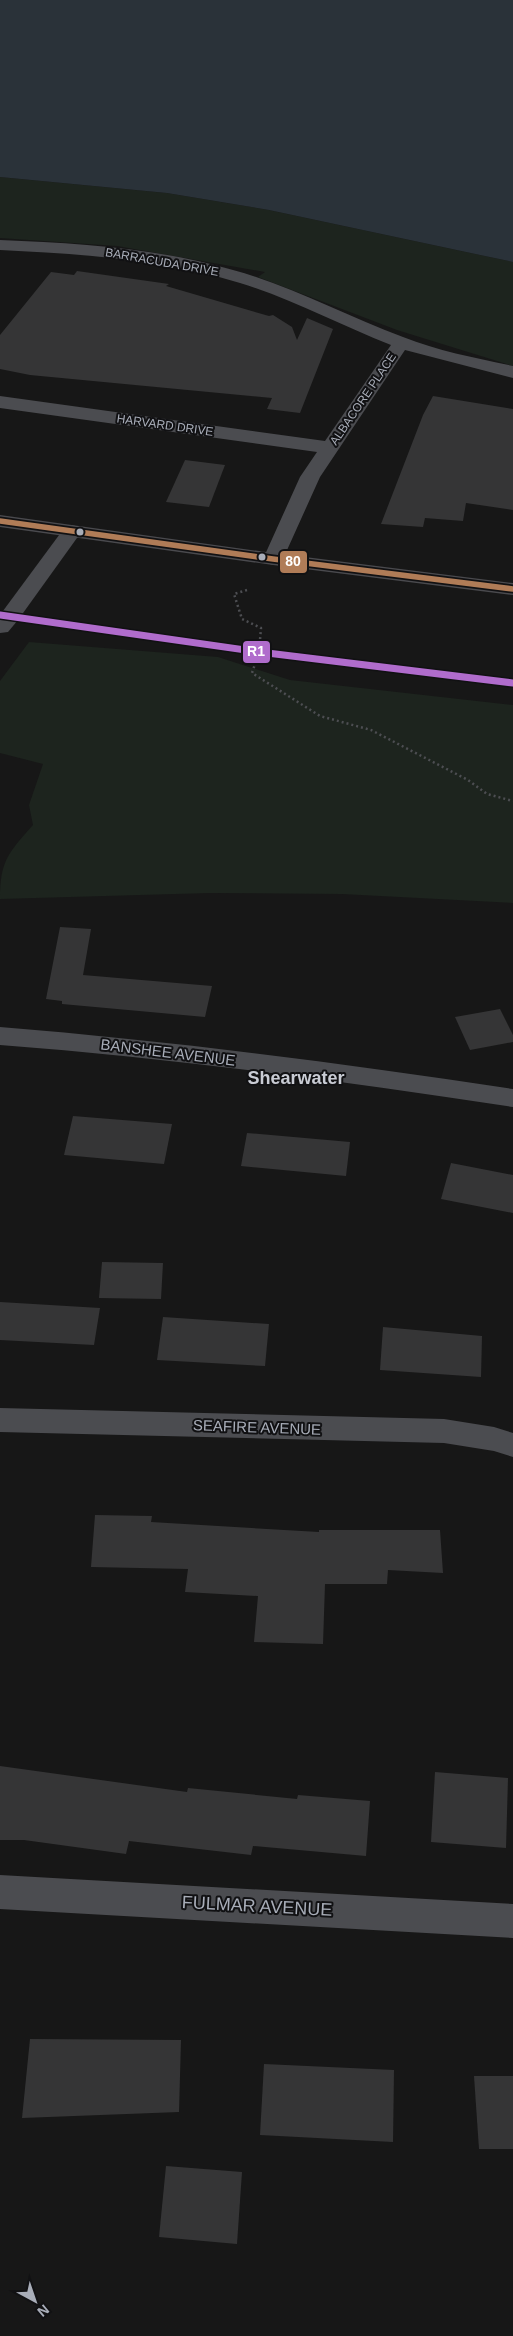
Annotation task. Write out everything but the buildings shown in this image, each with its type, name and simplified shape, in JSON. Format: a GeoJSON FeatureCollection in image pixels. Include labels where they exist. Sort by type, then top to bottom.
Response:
{"type":"FeatureCollection","features":[{"type":"Feature","properties":{"kind":"main road"},"geometry":{"type":"LineString","coordinates":[[0,521],[273,559],[513,589]]}},
{"type":"Feature","properties":{"kind":"street","name":"BARRACUDA DRIVE"},"geometry":{"type":"LineString","coordinates":[[0,245],[77,248],[140,256],[227,274],[271,289],[401,343]]}},
{"type":"Feature","properties":{"kind":"street","name":"ALBACORE PLACE"},"geometry":{"type":"LineString","coordinates":[[273,559],[310,477],[401,343],[513,372]]}},
{"type":"Feature","properties":{"kind":"street","name":"HARVARD DRIVE"},"geometry":{"type":"LineString","coordinates":[[0,402],[331,448]]}},
{"type":"Feature","properties":{"kind":"street"},"geometry":{"type":"LineString","coordinates":[[0,627],[11,616],[72,531]]}},
{"type":"Feature","properties":{"kind":"street","name":"BANSHEE AVENUE"},"geometry":{"type":"LineString","coordinates":[[0,1036],[97,1043],[365,1076],[513,1098]]}},
{"type":"Feature","properties":{"kind":"street","name":"SEAFIRE AVENUE"},"geometry":{"type":"LineString","coordinates":[[0,1420],[444,1431],[494,1439],[513,1445]]}},
{"type":"Feature","properties":{"kind":"street","name":"FULMAR AVENUE"},"geometry":{"type":"LineString","coordinates":[[0,1892],[513,1922]]}},
{"type":"Feature","properties":{"kind":"path"},"geometry":{"type":"LineString","coordinates":[[247,590],[234,594],[242,619],[261,628],[258,652],[252,673],[320,716],[371,730],[468,780],[487,794],[513,801]]}},
{"type":"Feature","properties":{"kind":"shaded area"},"geometry":{"type":"Polygon","coordinates":[[[0,0],[513,0],[513,262],[269,210],[167,193],[0,177],[0,0]]]}},
{"type":"Feature","properties":{"kind":"shaded area"},"geometry":{"type":"Polygon","coordinates":[[[0,177],[167,193],[269,210],[513,262],[513,366],[397,330],[258,277],[265,272],[117,246],[0,238],[0,177]]]}},
{"type":"Feature","properties":{"kind":"shaded area"},"geometry":{"type":"Polygon","coordinates":[[[29,642],[218,657],[290,680],[513,705],[513,903],[342,894],[210,893],[0,899],[0,886],[7,858],[33,825],[29,805],[43,764],[0,753],[0,681],[29,642]]]}},
{"type":"Feature","properties":{"kind":"transit line","name":"80"},"geometry":{"type":"LineString","coordinates":[[0,521],[273,559],[513,589]]}},
{"type":"Feature","properties":{"kind":"transit line","name":"R1"},"geometry":{"type":"LineString","coordinates":[[0,615],[259,652],[513,683]]}},
{"type":"Feature","properties":{"kind":"district","name":"Shearwater"},"geometry":{"type":"Point","coordinates":[296,1078]}}]}
